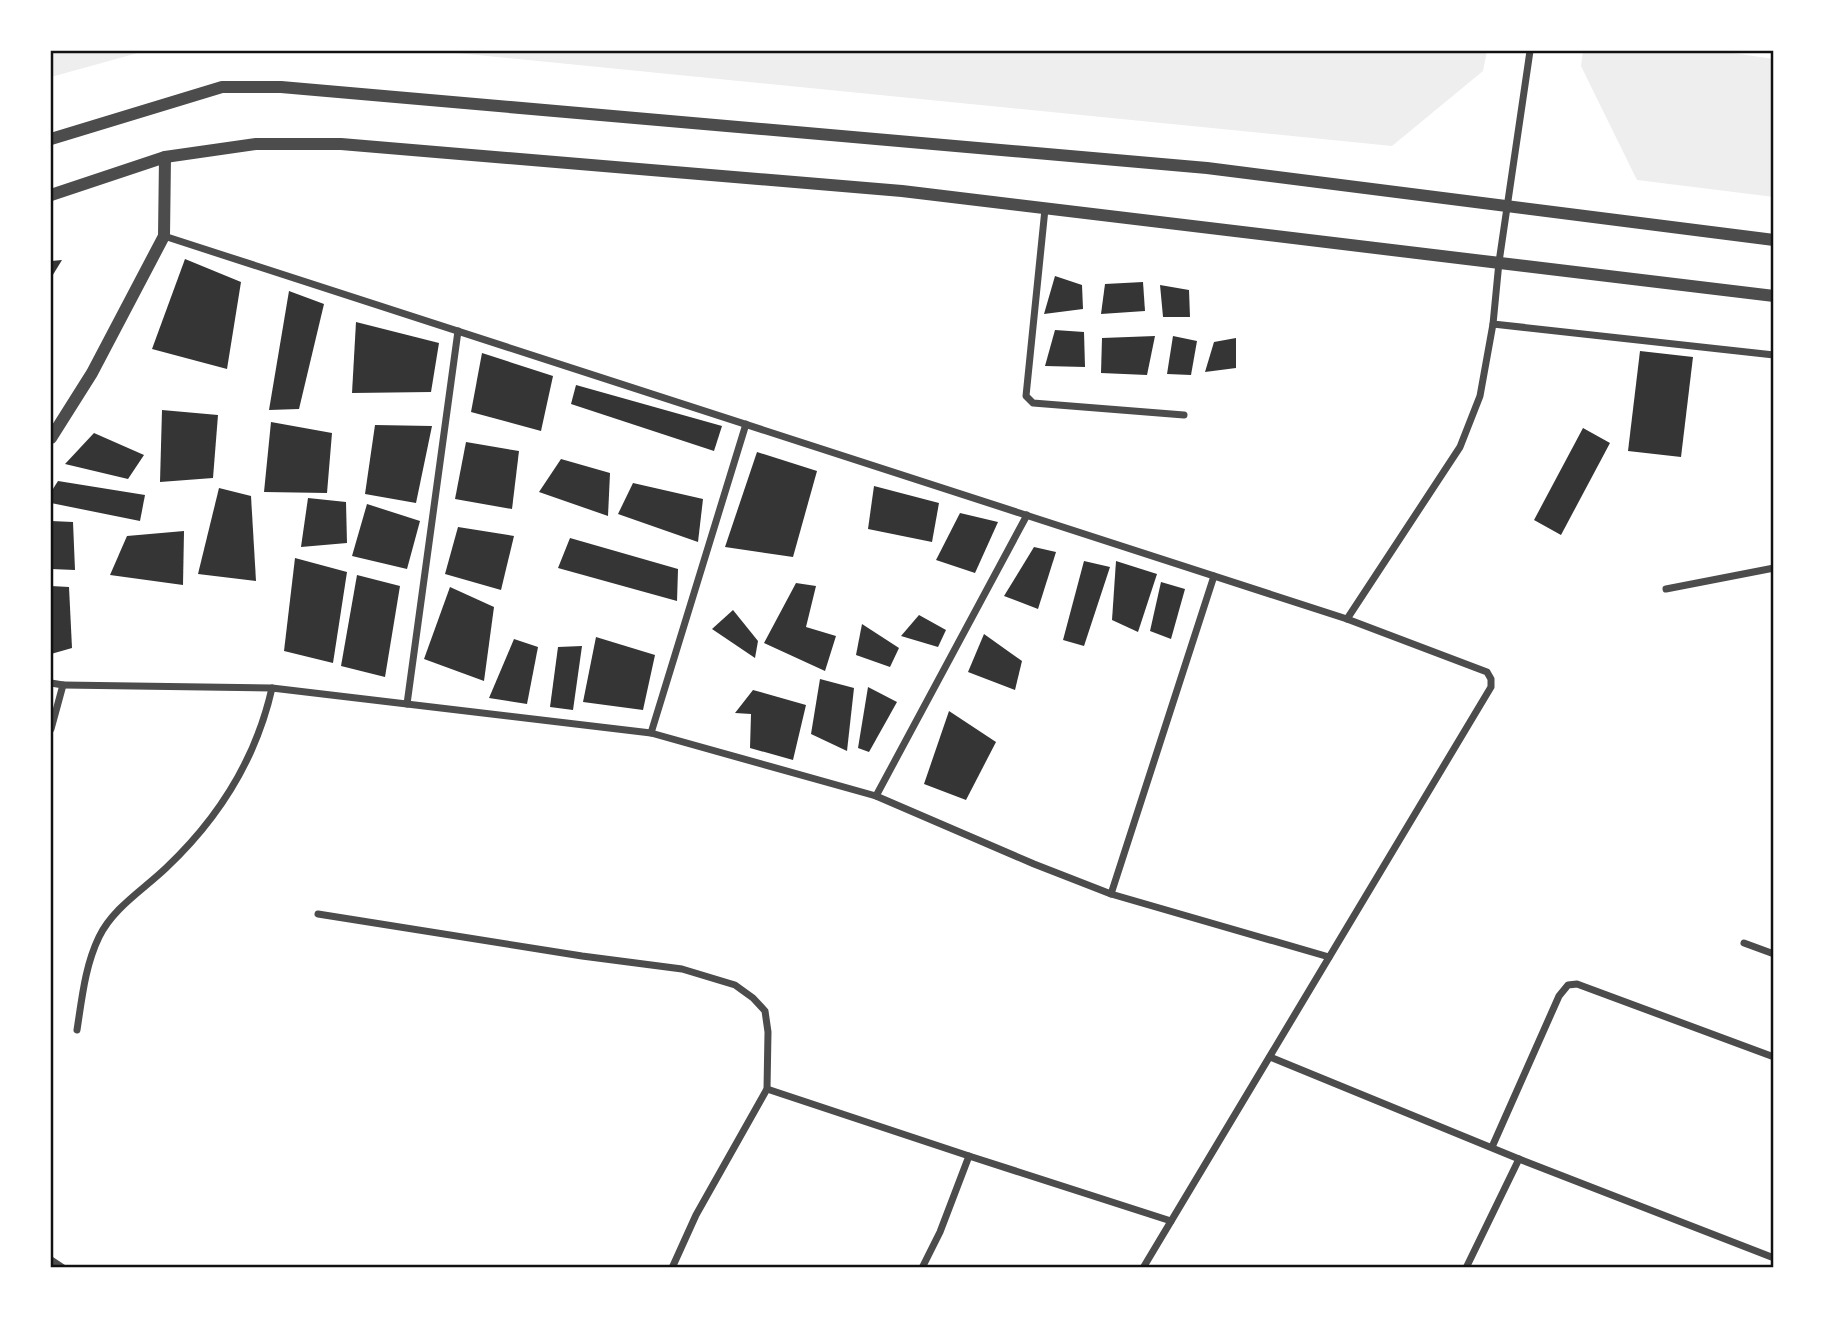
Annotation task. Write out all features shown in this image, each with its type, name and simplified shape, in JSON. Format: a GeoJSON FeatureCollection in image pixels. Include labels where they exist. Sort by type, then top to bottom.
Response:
{"type":"FeatureCollection","features":[{"type":"Feature","properties":{"kind":"street"},"geometry":{"type":"LineString","coordinates":[[1347,619],[1460,447],[1480,396],[1493,324],[1499,262],[1530,51]]}},
{"type":"Feature","properties":{"kind":"street"},"geometry":{"type":"LineString","coordinates":[[51,139],[222,87],[281,87],[1207,168],[1774,240]]}},
{"type":"Feature","properties":{"kind":"street"},"geometry":{"type":"LineString","coordinates":[[51,195],[165,158],[256,144],[341,144],[902,191],[1774,296]]}},
{"type":"Feature","properties":{"kind":"street"},"geometry":{"type":"LineString","coordinates":[[51,438],[92,373],[164,236],[165,158]]}},
{"type":"Feature","properties":{"kind":"street"},"geometry":{"type":"LineString","coordinates":[[1045,209],[1026,396],[1033,403],[1184,415]]}},
{"type":"Feature","properties":{"kind":"street"},"geometry":{"type":"LineString","coordinates":[[164,236],[1347,619],[1487,672],[1491,687],[1143,1268]]}},
{"type":"Feature","properties":{"kind":"street"},"geometry":{"type":"LineString","coordinates":[[1493,324],[1774,355]]}},
{"type":"Feature","properties":{"kind":"street"},"geometry":{"type":"LineString","coordinates":[[407,704],[458,331]]}},
{"type":"Feature","properties":{"kind":"street"},"geometry":{"type":"LineString","coordinates":[[651,733],[746,424]]}},
{"type":"Feature","properties":{"kind":"street"},"geometry":{"type":"LineString","coordinates":[[876,796],[1027,516]]}},
{"type":"Feature","properties":{"kind":"street"},"geometry":{"type":"LineString","coordinates":[[1665,589],[1774,568]]}},
{"type":"Feature","properties":{"kind":"street"},"geometry":{"type":"LineString","coordinates":[[1111,894],[1214,576]]}},
{"type":"Feature","properties":{"kind":"street"},"geometry":{"type":"LineString","coordinates":[[51,683],[272,688],[651,733],[876,796],[1111,894],[1329,957]]}},
{"type":"Feature","properties":{"kind":"street"},"geometry":{"type":"LineString","coordinates":[[51,729],[63,685]]}},
{"type":"Feature","properties":{"kind":"street"},"geometry":{"type":"LineString","coordinates":[[77,1030],[88,967],[100,935],[115,914],[199,836],[253,753],[272,688]]}},
{"type":"Feature","properties":{"kind":"street"},"geometry":{"type":"LineString","coordinates":[[318,914],[583,957],[682,969],[735,985],[765,1011],[768,1032],[767,1089],[696,1214],[672,1268]]}},
{"type":"Feature","properties":{"kind":"street"},"geometry":{"type":"LineString","coordinates":[[1744,943],[1774,954]]}},
{"type":"Feature","properties":{"kind":"street"},"geometry":{"type":"LineString","coordinates":[[1492,1147],[1559,996],[1568,985],[1577,984],[1774,1057]]}},
{"type":"Feature","properties":{"kind":"street"},"geometry":{"type":"LineString","coordinates":[[1270,1057],[1519,1159],[1774,1258]]}},
{"type":"Feature","properties":{"kind":"street"},"geometry":{"type":"LineString","coordinates":[[767,1089],[1171,1221]]}},
{"type":"Feature","properties":{"kind":"street"},"geometry":{"type":"LineString","coordinates":[[922,1268],[940,1232],[969,1156]]}},
{"type":"Feature","properties":{"kind":"street"},"geometry":{"type":"LineString","coordinates":[[1466,1268],[1519,1159]]}},
{"type":"Feature","properties":{"kind":"street"},"geometry":{"type":"LineString","coordinates":[[51,1261],[63,1268]]}},
{"type":"Feature","properties":{"kind":"shaded area"},"geometry":{"type":"Polygon","coordinates":[[[51,51],[145,51],[51,77],[51,51]]]}},
{"type":"Feature","properties":{"kind":"shaded area"},"geometry":{"type":"Polygon","coordinates":[[[437,51],[1487,51],[1483,71],[1392,146],[437,51]]]}},
{"type":"Feature","properties":{"kind":"shaded area"},"geometry":{"type":"Polygon","coordinates":[[[1583,51],[1719,51],[1774,59],[1774,197],[1637,180],[1581,66],[1583,51]]]}},
{"type":"Feature","properties":{"kind":"building"},"geometry":{"type":"Polygon","coordinates":[[[185,259],[241,282],[227,369],[152,349],[185,259]]]}},
{"type":"Feature","properties":{"kind":"building"},"geometry":{"type":"Polygon","coordinates":[[[62,260],[51,278],[51,261],[62,260]]]}},
{"type":"Feature","properties":{"kind":"building"},"geometry":{"type":"Polygon","coordinates":[[[1055,276],[1082,285],[1083,309],[1044,314],[1055,276]]]}},
{"type":"Feature","properties":{"kind":"building"},"geometry":{"type":"Polygon","coordinates":[[[1143,282],[1145,311],[1101,314],[1105,284],[1143,282]]]}},
{"type":"Feature","properties":{"kind":"building"},"geometry":{"type":"Polygon","coordinates":[[[1160,285],[1189,290],[1190,317],[1163,317],[1160,285]]]}},
{"type":"Feature","properties":{"kind":"building"},"geometry":{"type":"Polygon","coordinates":[[[289,291],[324,304],[299,409],[269,410],[289,291]]]}},
{"type":"Feature","properties":{"kind":"building"},"geometry":{"type":"Polygon","coordinates":[[[356,322],[439,343],[431,392],[352,393],[356,322]]]}},
{"type":"Feature","properties":{"kind":"building"},"geometry":{"type":"Polygon","coordinates":[[[1055,330],[1084,332],[1085,367],[1045,366],[1055,330]]]}},
{"type":"Feature","properties":{"kind":"building"},"geometry":{"type":"Polygon","coordinates":[[[1155,336],[1147,375],[1101,373],[1102,338],[1155,336]]]}},
{"type":"Feature","properties":{"kind":"building"},"geometry":{"type":"Polygon","coordinates":[[[1173,336],[1197,341],[1191,375],[1167,374],[1173,336]]]}},
{"type":"Feature","properties":{"kind":"building"},"geometry":{"type":"Polygon","coordinates":[[[1236,338],[1236,368],[1205,372],[1214,342],[1236,338]]]}},
{"type":"Feature","properties":{"kind":"building"},"geometry":{"type":"Polygon","coordinates":[[[1640,351],[1693,357],[1681,457],[1628,451],[1640,351]]]}},
{"type":"Feature","properties":{"kind":"building"},"geometry":{"type":"Polygon","coordinates":[[[482,353],[553,376],[541,431],[471,412],[482,353]]]}},
{"type":"Feature","properties":{"kind":"building"},"geometry":{"type":"Polygon","coordinates":[[[576,385],[722,426],[714,451],[571,404],[576,385]]]}},
{"type":"Feature","properties":{"kind":"building"},"geometry":{"type":"Polygon","coordinates":[[[162,410],[218,415],[213,478],[160,482],[162,410]]]}},
{"type":"Feature","properties":{"kind":"building"},"geometry":{"type":"Polygon","coordinates":[[[271,422],[332,433],[327,493],[264,492],[271,422]]]}},
{"type":"Feature","properties":{"kind":"building"},"geometry":{"type":"Polygon","coordinates":[[[375,425],[432,426],[416,503],[365,494],[375,425]]]}},
{"type":"Feature","properties":{"kind":"building"},"geometry":{"type":"Polygon","coordinates":[[[1583,428],[1610,443],[1561,535],[1534,520],[1583,428]]]}},
{"type":"Feature","properties":{"kind":"building"},"geometry":{"type":"Polygon","coordinates":[[[94,433],[144,455],[128,479],[65,464],[94,433]]]}},
{"type":"Feature","properties":{"kind":"building"},"geometry":{"type":"Polygon","coordinates":[[[466,442],[519,451],[512,509],[455,499],[466,442]]]}},
{"type":"Feature","properties":{"kind":"building"},"geometry":{"type":"Polygon","coordinates":[[[757,452],[817,471],[793,557],[725,547],[757,452]]]}},
{"type":"Feature","properties":{"kind":"building"},"geometry":{"type":"Polygon","coordinates":[[[561,459],[610,473],[608,516],[539,492],[561,459]]]}},
{"type":"Feature","properties":{"kind":"building"},"geometry":{"type":"Polygon","coordinates":[[[58,481],[145,495],[140,521],[51,503],[51,492],[58,481]]]}},
{"type":"Feature","properties":{"kind":"building"},"geometry":{"type":"Polygon","coordinates":[[[633,483],[703,499],[698,542],[618,514],[633,483]]]}},
{"type":"Feature","properties":{"kind":"building"},"geometry":{"type":"Polygon","coordinates":[[[874,486],[939,503],[932,542],[868,529],[874,486]]]}},
{"type":"Feature","properties":{"kind":"building"},"geometry":{"type":"Polygon","coordinates":[[[219,488],[251,496],[256,581],[198,574],[219,488]]]}},
{"type":"Feature","properties":{"kind":"building"},"geometry":{"type":"Polygon","coordinates":[[[308,498],[346,502],[347,543],[301,547],[308,498]]]}},
{"type":"Feature","properties":{"kind":"building"},"geometry":{"type":"Polygon","coordinates":[[[367,504],[420,521],[407,569],[352,556],[367,504]]]}},
{"type":"Feature","properties":{"kind":"building"},"geometry":{"type":"Polygon","coordinates":[[[960,513],[998,522],[975,573],[936,560],[960,513]]]}},
{"type":"Feature","properties":{"kind":"building"},"geometry":{"type":"Polygon","coordinates":[[[51,521],[73,522],[75,570],[51,569],[51,521]]]}},
{"type":"Feature","properties":{"kind":"building"},"geometry":{"type":"Polygon","coordinates":[[[458,527],[514,536],[501,590],[445,574],[458,527]]]}},
{"type":"Feature","properties":{"kind":"building"},"geometry":{"type":"Polygon","coordinates":[[[184,531],[183,585],[110,575],[127,536],[184,531]]]}},
{"type":"Feature","properties":{"kind":"building"},"geometry":{"type":"Polygon","coordinates":[[[570,538],[678,569],[677,601],[558,568],[570,538]]]}},
{"type":"Feature","properties":{"kind":"building"},"geometry":{"type":"Polygon","coordinates":[[[1034,547],[1056,552],[1038,609],[1004,596],[1034,547]]]}},
{"type":"Feature","properties":{"kind":"building"},"geometry":{"type":"Polygon","coordinates":[[[295,558],[347,572],[333,663],[284,651],[295,558]]]}},
{"type":"Feature","properties":{"kind":"building"},"geometry":{"type":"Polygon","coordinates":[[[1084,561],[1110,567],[1084,646],[1063,640],[1084,561]]]}},
{"type":"Feature","properties":{"kind":"building"},"geometry":{"type":"Polygon","coordinates":[[[1116,561],[1157,574],[1138,632],[1112,620],[1116,561]]]}},
{"type":"Feature","properties":{"kind":"building"},"geometry":{"type":"Polygon","coordinates":[[[357,575],[400,586],[385,677],[341,666],[357,575]]]}},
{"type":"Feature","properties":{"kind":"building"},"geometry":{"type":"Polygon","coordinates":[[[1161,582],[1185,589],[1171,639],[1150,631],[1161,582]]]}},
{"type":"Feature","properties":{"kind":"building"},"geometry":{"type":"Polygon","coordinates":[[[796,583],[816,586],[806,627],[836,636],[825,671],[764,643],[796,583]]]}},
{"type":"Feature","properties":{"kind":"building"},"geometry":{"type":"Polygon","coordinates":[[[51,586],[69,587],[72,648],[51,654],[51,586]]]}},
{"type":"Feature","properties":{"kind":"building"},"geometry":{"type":"Polygon","coordinates":[[[450,587],[494,607],[484,681],[424,659],[450,587]]]}},
{"type":"Feature","properties":{"kind":"building"},"geometry":{"type":"Polygon","coordinates":[[[733,610],[758,641],[755,658],[712,629],[733,610]]]}},
{"type":"Feature","properties":{"kind":"building"},"geometry":{"type":"Polygon","coordinates":[[[919,615],[946,630],[938,647],[901,636],[919,615]]]}},
{"type":"Feature","properties":{"kind":"building"},"geometry":{"type":"Polygon","coordinates":[[[862,624],[899,648],[890,667],[856,655],[862,624]]]}},
{"type":"Feature","properties":{"kind":"building"},"geometry":{"type":"Polygon","coordinates":[[[984,634],[1022,661],[1015,690],[968,672],[984,634]]]}},
{"type":"Feature","properties":{"kind":"building"},"geometry":{"type":"Polygon","coordinates":[[[596,637],[655,655],[643,710],[583,702],[596,637]]]}},
{"type":"Feature","properties":{"kind":"building"},"geometry":{"type":"Polygon","coordinates":[[[514,639],[538,647],[527,704],[489,698],[514,639]]]}},
{"type":"Feature","properties":{"kind":"building"},"geometry":{"type":"Polygon","coordinates":[[[582,646],[573,710],[550,707],[558,647],[582,646]]]}},
{"type":"Feature","properties":{"kind":"building"},"geometry":{"type":"Polygon","coordinates":[[[820,679],[854,688],[847,751],[811,734],[820,679]]]}},
{"type":"Feature","properties":{"kind":"building"},"geometry":{"type":"Polygon","coordinates":[[[868,687],[897,702],[869,752],[858,748],[868,687]]]}},
{"type":"Feature","properties":{"kind":"building"},"geometry":{"type":"Polygon","coordinates":[[[753,690],[806,705],[793,760],[750,748],[751,714],[735,713],[753,690]]]}},
{"type":"Feature","properties":{"kind":"building"},"geometry":{"type":"Polygon","coordinates":[[[949,711],[996,742],[966,800],[924,784],[949,711]]]}}]}
